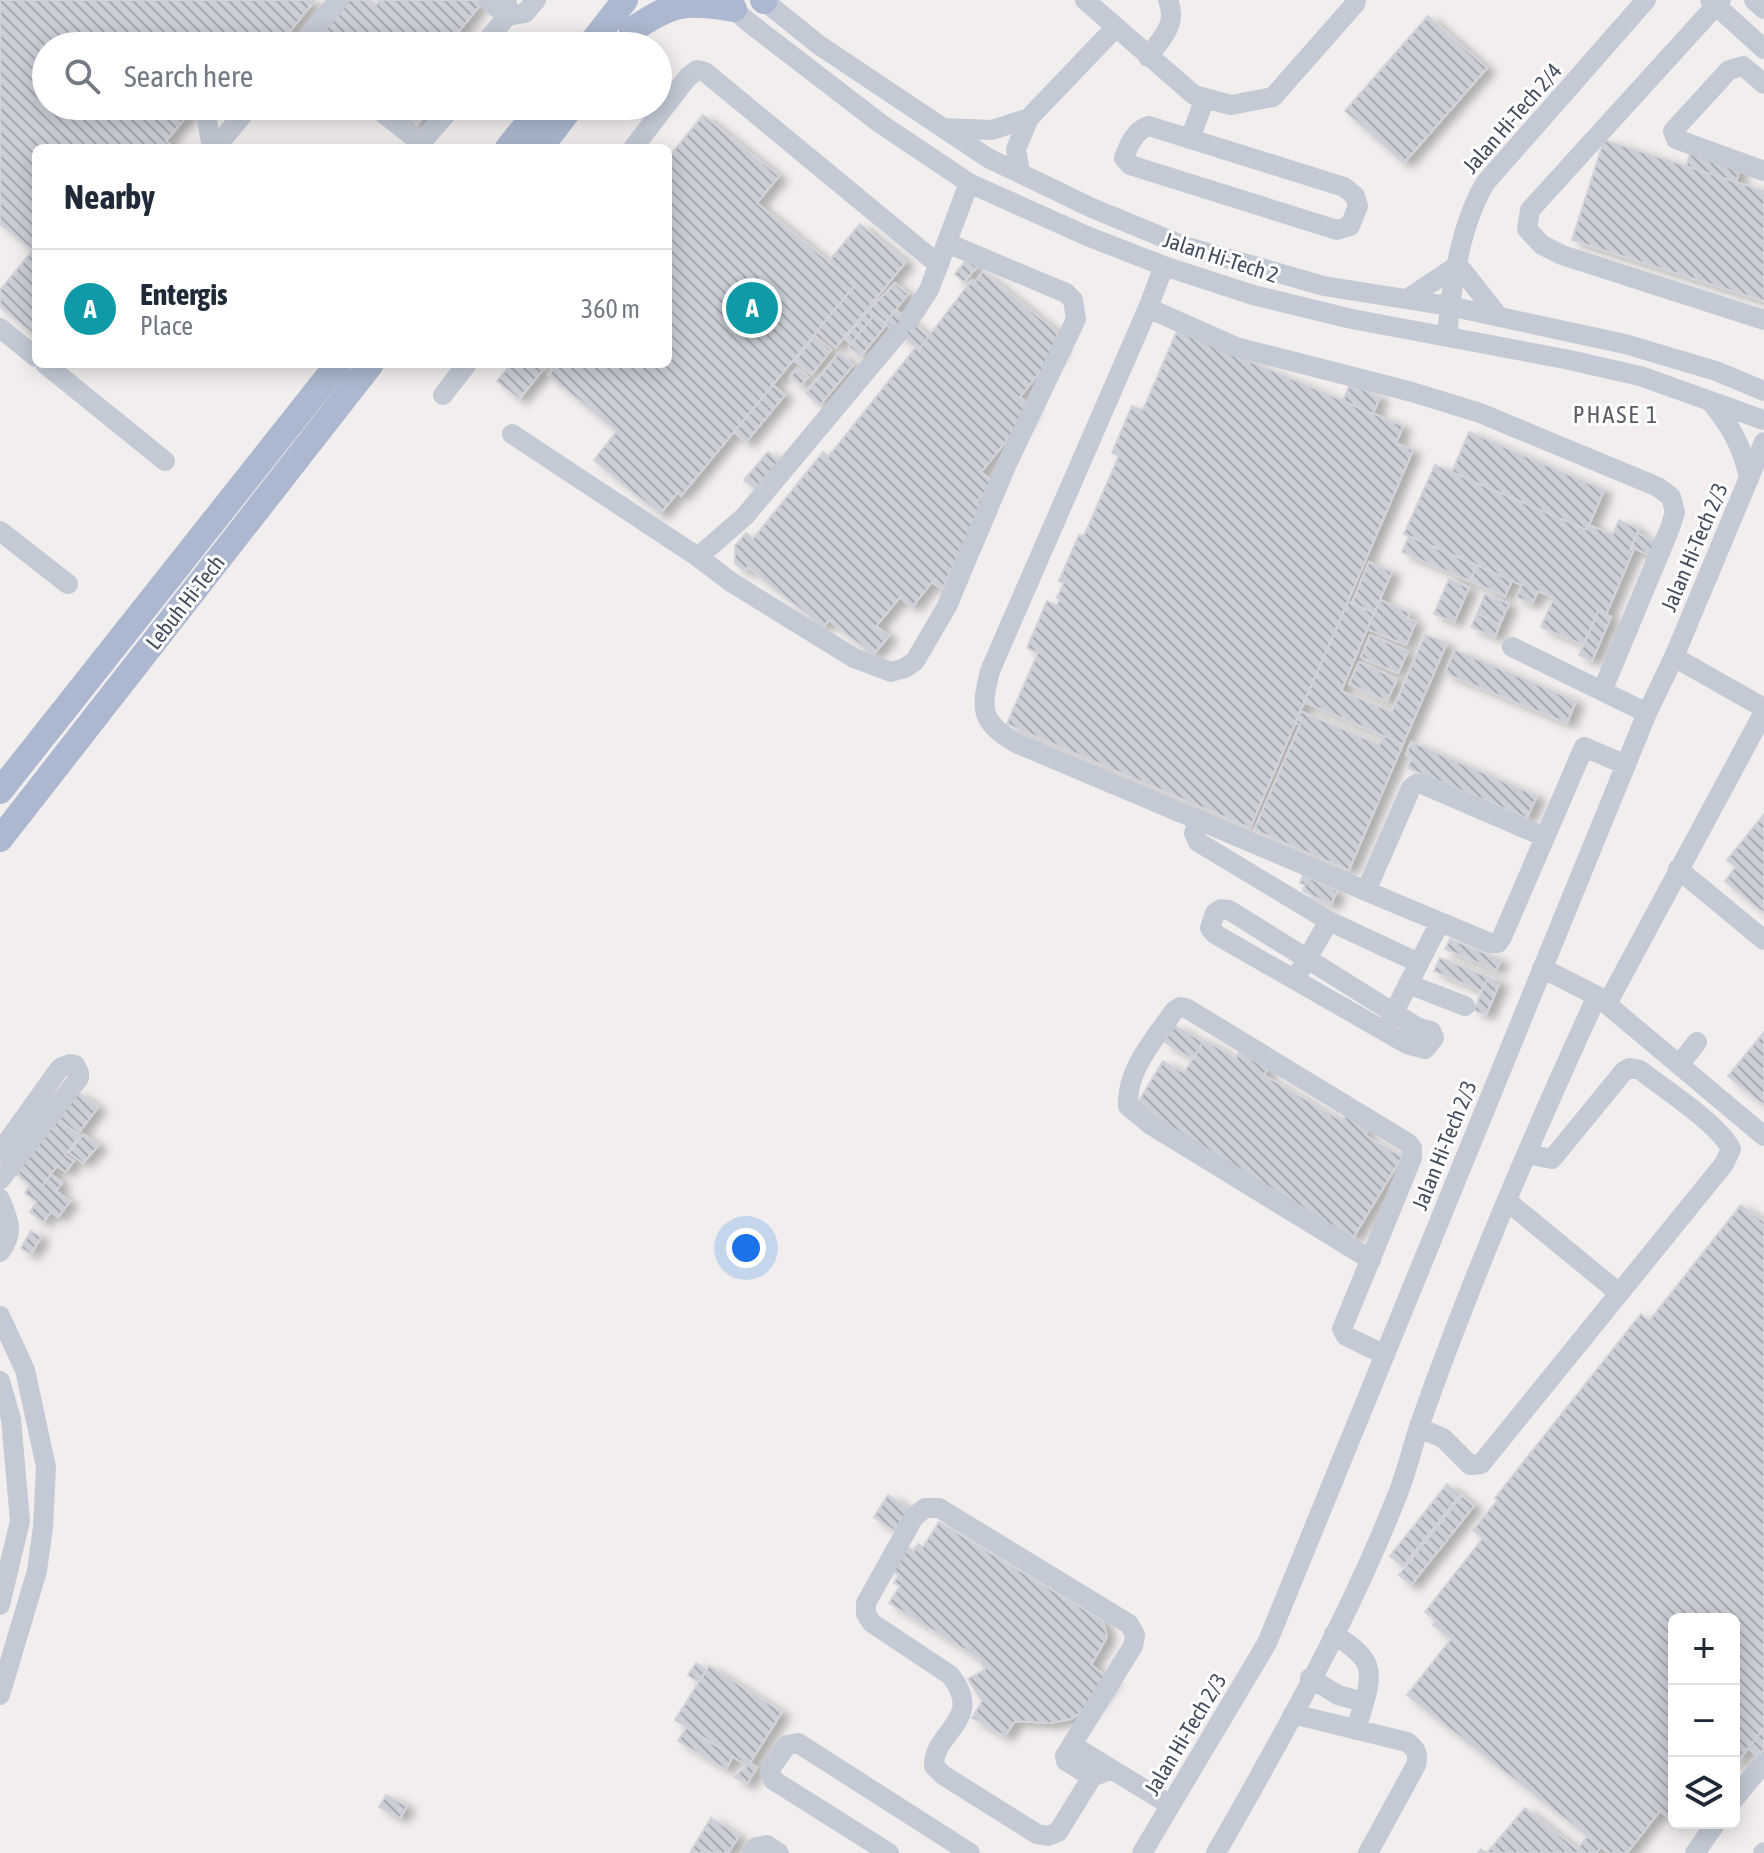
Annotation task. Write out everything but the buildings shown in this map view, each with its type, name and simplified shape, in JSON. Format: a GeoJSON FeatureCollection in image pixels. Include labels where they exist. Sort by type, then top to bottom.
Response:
{"type":"FeatureCollection","features":[{"type":"Feature","properties":{"kind":"main road"},"geometry":{"type":"LineString","coordinates":[[630,32],[656,0]]}},
{"type":"Feature","properties":{"kind":"main road"},"geometry":{"type":"LineString","coordinates":[[633,32],[662,10],[683,2],[706,0],[729,4]]}},
{"type":"Feature","properties":{"kind":"main road"},"geometry":{"type":"LineString","coordinates":[[600,32],[624,1]]}},
{"type":"Feature","properties":{"kind":"main road"},"geometry":{"type":"LineString","coordinates":[[511,144],[531,120]]}},
{"type":"Feature","properties":{"kind":"main road"},"geometry":{"type":"LineString","coordinates":[[543,144],[561,120]]}},
{"type":"Feature","properties":{"kind":"main road","name":"Lebuh Hi-Tech"},"geometry":{"type":"LineString","coordinates":[[0,791],[335,368]]}},
{"type":"Feature","properties":{"kind":"main road","name":"Lebuh Hi-Tech"},"geometry":{"type":"LineString","coordinates":[[0,839],[368,368]]}},
{"type":"Feature","properties":{"kind":"street"},"geometry":{"type":"LineString","coordinates":[[312,32],[339,0]]}},
{"type":"Feature","properties":{"kind":"street"},"geometry":{"type":"LineString","coordinates":[[488,0],[525,13],[536,0]]}},
{"type":"Feature","properties":{"kind":"street","name":"Jalan Hi-Tech 2"},"geometry":{"type":"LineString","coordinates":[[763,0],[819,45],[988,158],[1092,208],[1184,246],[1324,286],[1449,306],[1625,344],[1716,371],[1764,391]]}},
{"type":"Feature","properties":{"kind":"street"},"geometry":{"type":"LineString","coordinates":[[1085,0],[1194,95],[1231,105],[1273,97],[1356,0]]}},
{"type":"Feature","properties":{"kind":"street"},"geometry":{"type":"LineString","coordinates":[[1148,57],[1171,25],[1173,14],[1168,0]]}},
{"type":"Feature","properties":{"kind":"street","name":"Jalan Hi-Tech 2/4"},"geometry":{"type":"LineString","coordinates":[[1447,336],[1449,306],[1473,202],[1486,182],[1646,0]]}},
{"type":"Feature","properties":{"kind":"street"},"geometry":{"type":"LineString","coordinates":[[1754,0],[1764,9]]}},
{"type":"Feature","properties":{"kind":"street"},"geometry":{"type":"LineString","coordinates":[[1764,49],[1715,2],[1530,210],[1527,229],[1542,245],[1562,255],[1764,320]]}},
{"type":"Feature","properties":{"kind":"street","name":"Jalan Hi-Tech 2"},"geometry":{"type":"LineString","coordinates":[[729,4],[881,124],[969,183],[1087,236],[1164,266],[1253,295],[1352,319],[1640,376],[1764,420]]}},
{"type":"Feature","properties":{"kind":"street"},"geometry":{"type":"LineString","coordinates":[[492,32],[507,8]]}},
{"type":"Feature","properties":{"kind":"street"},"geometry":{"type":"LineString","coordinates":[[1020,173],[1016,149],[1029,118],[1115,28]]}},
{"type":"Feature","properties":{"kind":"street"},"geometry":{"type":"LineString","coordinates":[[1764,84],[1743,66],[1729,70],[1673,131],[1676,139],[1764,171]]}},
{"type":"Feature","properties":{"kind":"street"},"geometry":{"type":"LineString","coordinates":[[672,98],[697,70],[705,72],[939,265]]}},
{"type":"Feature","properties":{"kind":"street"},"geometry":{"type":"LineString","coordinates":[[1190,139],[1205,98]]}},
{"type":"Feature","properties":{"kind":"street"},"geometry":{"type":"LineString","coordinates":[[939,128],[992,130],[1029,118]]}},
{"type":"Feature","properties":{"kind":"street"},"geometry":{"type":"LineString","coordinates":[[207,120],[212,144]]}},
{"type":"Feature","properties":{"kind":"street"},"geometry":{"type":"LineString","coordinates":[[217,144],[238,120]]}},
{"type":"Feature","properties":{"kind":"street"},"geometry":{"type":"LineString","coordinates":[[392,120],[421,143],[441,120]]}},
{"type":"Feature","properties":{"kind":"street"},"geometry":{"type":"LineString","coordinates":[[636,144],[655,120]]}},
{"type":"Feature","properties":{"kind":"street"},"geometry":{"type":"LineString","coordinates":[[1144,127],[1190,139],[1344,187],[1355,196],[1358,206],[1350,226],[1337,230],[1130,165],[1124,158],[1144,127]]}},
{"type":"Feature","properties":{"kind":"street"},"geometry":{"type":"LineString","coordinates":[[698,557],[745,516],[903,326],[929,290],[969,183]]}},
{"type":"Feature","properties":{"kind":"street"},"geometry":{"type":"LineString","coordinates":[[512,434],[731,582],[854,658],[891,672],[905,668],[915,661],[947,606],[1006,466],[1076,319],[1073,300],[1066,293],[947,243]]}},
{"type":"Feature","properties":{"kind":"street"},"geometry":{"type":"LineString","coordinates":[[1407,299],[1458,265],[1499,317]]}},
{"type":"Feature","properties":{"kind":"street"},"geometry":{"type":"LineString","coordinates":[[1164,266],[990,671],[983,703],[988,719],[998,733],[1490,943],[1498,943],[1584,747],[1626,765]]}},
{"type":"Feature","properties":{"kind":"street"},"geometry":{"type":"LineString","coordinates":[[1148,308],[1236,347],[1412,392],[1480,413],[1658,487],[1671,497],[1675,512],[1670,528],[1603,689]]}},
{"type":"Feature","properties":{"kind":"street"},"geometry":{"type":"LineString","coordinates":[[0,328],[32,354]]}},
{"type":"Feature","properties":{"kind":"street"},"geometry":{"type":"LineString","coordinates":[[50,368],[165,461]]}},
{"type":"Feature","properties":{"kind":"street"},"geometry":{"type":"LineString","coordinates":[[443,395],[464,368]]}},
{"type":"Feature","properties":{"kind":"street"},"geometry":{"type":"LineString","coordinates":[[1711,402],[1739,441],[1756,475]]}},
{"type":"Feature","properties":{"kind":"street","name":"Jalan Hi-Tech 2/3"},"geometry":{"type":"LineString","coordinates":[[1142,1853],[1267,1643],[1647,713],[1756,475],[1764,442]]}},
{"type":"Feature","properties":{"kind":"street"},"geometry":{"type":"LineString","coordinates":[[0,531],[68,584]]}},
{"type":"Feature","properties":{"kind":"street"},"geometry":{"type":"LineString","coordinates":[[1512,647],[1647,713]]}},
{"type":"Feature","properties":{"kind":"street"},"geometry":{"type":"LineString","coordinates":[[1222,1851],[1334,1634],[1400,1489],[1419,1428],[1527,1154],[1602,1000],[1678,869],[1764,710],[1674,657]]}},
{"type":"Feature","properties":{"kind":"street"},"geometry":{"type":"LineString","coordinates":[[1366,891],[1411,788],[1416,784],[1545,837]]}},
{"type":"Feature","properties":{"kind":"street"},"geometry":{"type":"LineString","coordinates":[[1199,819],[1194,833],[1198,842],[1329,921],[1419,963]]}},
{"type":"Feature","properties":{"kind":"street"},"geometry":{"type":"LineString","coordinates":[[1678,869],[1764,940]]}},
{"type":"Feature","properties":{"kind":"street"},"geometry":{"type":"LineString","coordinates":[[1221,909],[1229,910],[1307,959],[1389,1022],[1295,979],[1215,934],[1210,928],[1215,913],[1221,909]]}},
{"type":"Feature","properties":{"kind":"street"},"geometry":{"type":"LineString","coordinates":[[1295,979],[1329,921]]}},
{"type":"Feature","properties":{"kind":"street"},"geometry":{"type":"LineString","coordinates":[[1389,1022],[1440,922]]}},
{"type":"Feature","properties":{"kind":"street"},"geometry":{"type":"LineString","coordinates":[[1542,968],[1602,1000],[1764,1136]]}},
{"type":"Feature","properties":{"kind":"street"},"geometry":{"type":"LineString","coordinates":[[1408,984],[1465,1006]]}},
{"type":"Feature","properties":{"kind":"street"},"geometry":{"type":"LineString","coordinates":[[1371,1260],[1151,1125],[1128,1106],[1127,1091],[1136,1068],[1174,1011],[1180,1007],[1186,1008],[1412,1148],[1412,1158],[1371,1260],[1342,1329],[1346,1336],[1385,1355]]}},
{"type":"Feature","properties":{"kind":"street"},"geometry":{"type":"LineString","coordinates":[[1679,1065],[1697,1042]]}},
{"type":"Feature","properties":{"kind":"street"},"geometry":{"type":"LineString","coordinates":[[0,1152],[60,1068],[75,1065],[79,1078],[0,1180]]}},
{"type":"Feature","properties":{"kind":"street"},"geometry":{"type":"LineString","coordinates":[[1419,1428],[1443,1438],[1470,1465],[1481,1464],[1724,1164],[1731,1149],[1726,1138],[1640,1070],[1630,1068],[1624,1071],[1552,1159],[1527,1154]]}},
{"type":"Feature","properties":{"kind":"street"},"geometry":{"type":"LineString","coordinates":[[0,1199],[10,1233],[0,1252]]}},
{"type":"Feature","properties":{"kind":"street"},"geometry":{"type":"LineString","coordinates":[[1507,1201],[1619,1293]]}},
{"type":"Feature","properties":{"kind":"street"},"geometry":{"type":"LineString","coordinates":[[0,1316],[25,1370],[46,1467],[37,1571],[0,1695]]}},
{"type":"Feature","properties":{"kind":"street"},"geometry":{"type":"LineString","coordinates":[[0,1381],[8,1454],[20,1521],[0,1605]]}},
{"type":"Feature","properties":{"kind":"street"},"geometry":{"type":"LineString","coordinates":[[1101,1774],[1058,1832],[1048,1836],[1037,1834],[943,1775],[934,1766],[938,1751],[962,1711],[962,1696],[957,1684],[950,1675],[872,1623],[866,1614],[866,1603],[914,1517],[925,1508],[939,1508],[1129,1624],[1135,1635],[1133,1646],[1069,1753],[1101,1774],[1170,1805]]}},
{"type":"Feature","properties":{"kind":"street"},"geometry":{"type":"LineString","coordinates":[[1334,1634],[1367,1665],[1368,1679],[1356,1730]]}},
{"type":"Feature","properties":{"kind":"street"},"geometry":{"type":"LineString","coordinates":[[1310,1678],[1338,1695],[1363,1702]]}},
{"type":"Feature","properties":{"kind":"street"},"geometry":{"type":"LineString","coordinates":[[1293,1714],[1407,1742],[1415,1748],[1418,1757],[1416,1765],[1368,1853]]}},
{"type":"Feature","properties":{"kind":"street"},"geometry":{"type":"LineString","coordinates":[[889,1853],[773,1780],[770,1769],[787,1745],[798,1743],[970,1853]]}},
{"type":"Feature","properties":{"kind":"street"},"geometry":{"type":"LineString","coordinates":[[1740,1792],[1764,1763]]}},
{"type":"Feature","properties":{"kind":"street"},"geometry":{"type":"LineString","coordinates":[[1695,1853],[1712,1829]]}},
{"type":"Feature","properties":{"kind":"street"},"geometry":{"type":"LineString","coordinates":[[752,1853],[756,1847],[767,1845],[779,1853]]}},
{"type":"Feature","properties":{"kind":"place","name":"Entergis"},"geometry":{"type":"Point","coordinates":[752,308]}},
{"type":"Feature","properties":{"kind":"district","name":"PHASE 1"},"geometry":{"type":"Point","coordinates":[1616,415]}}]}
